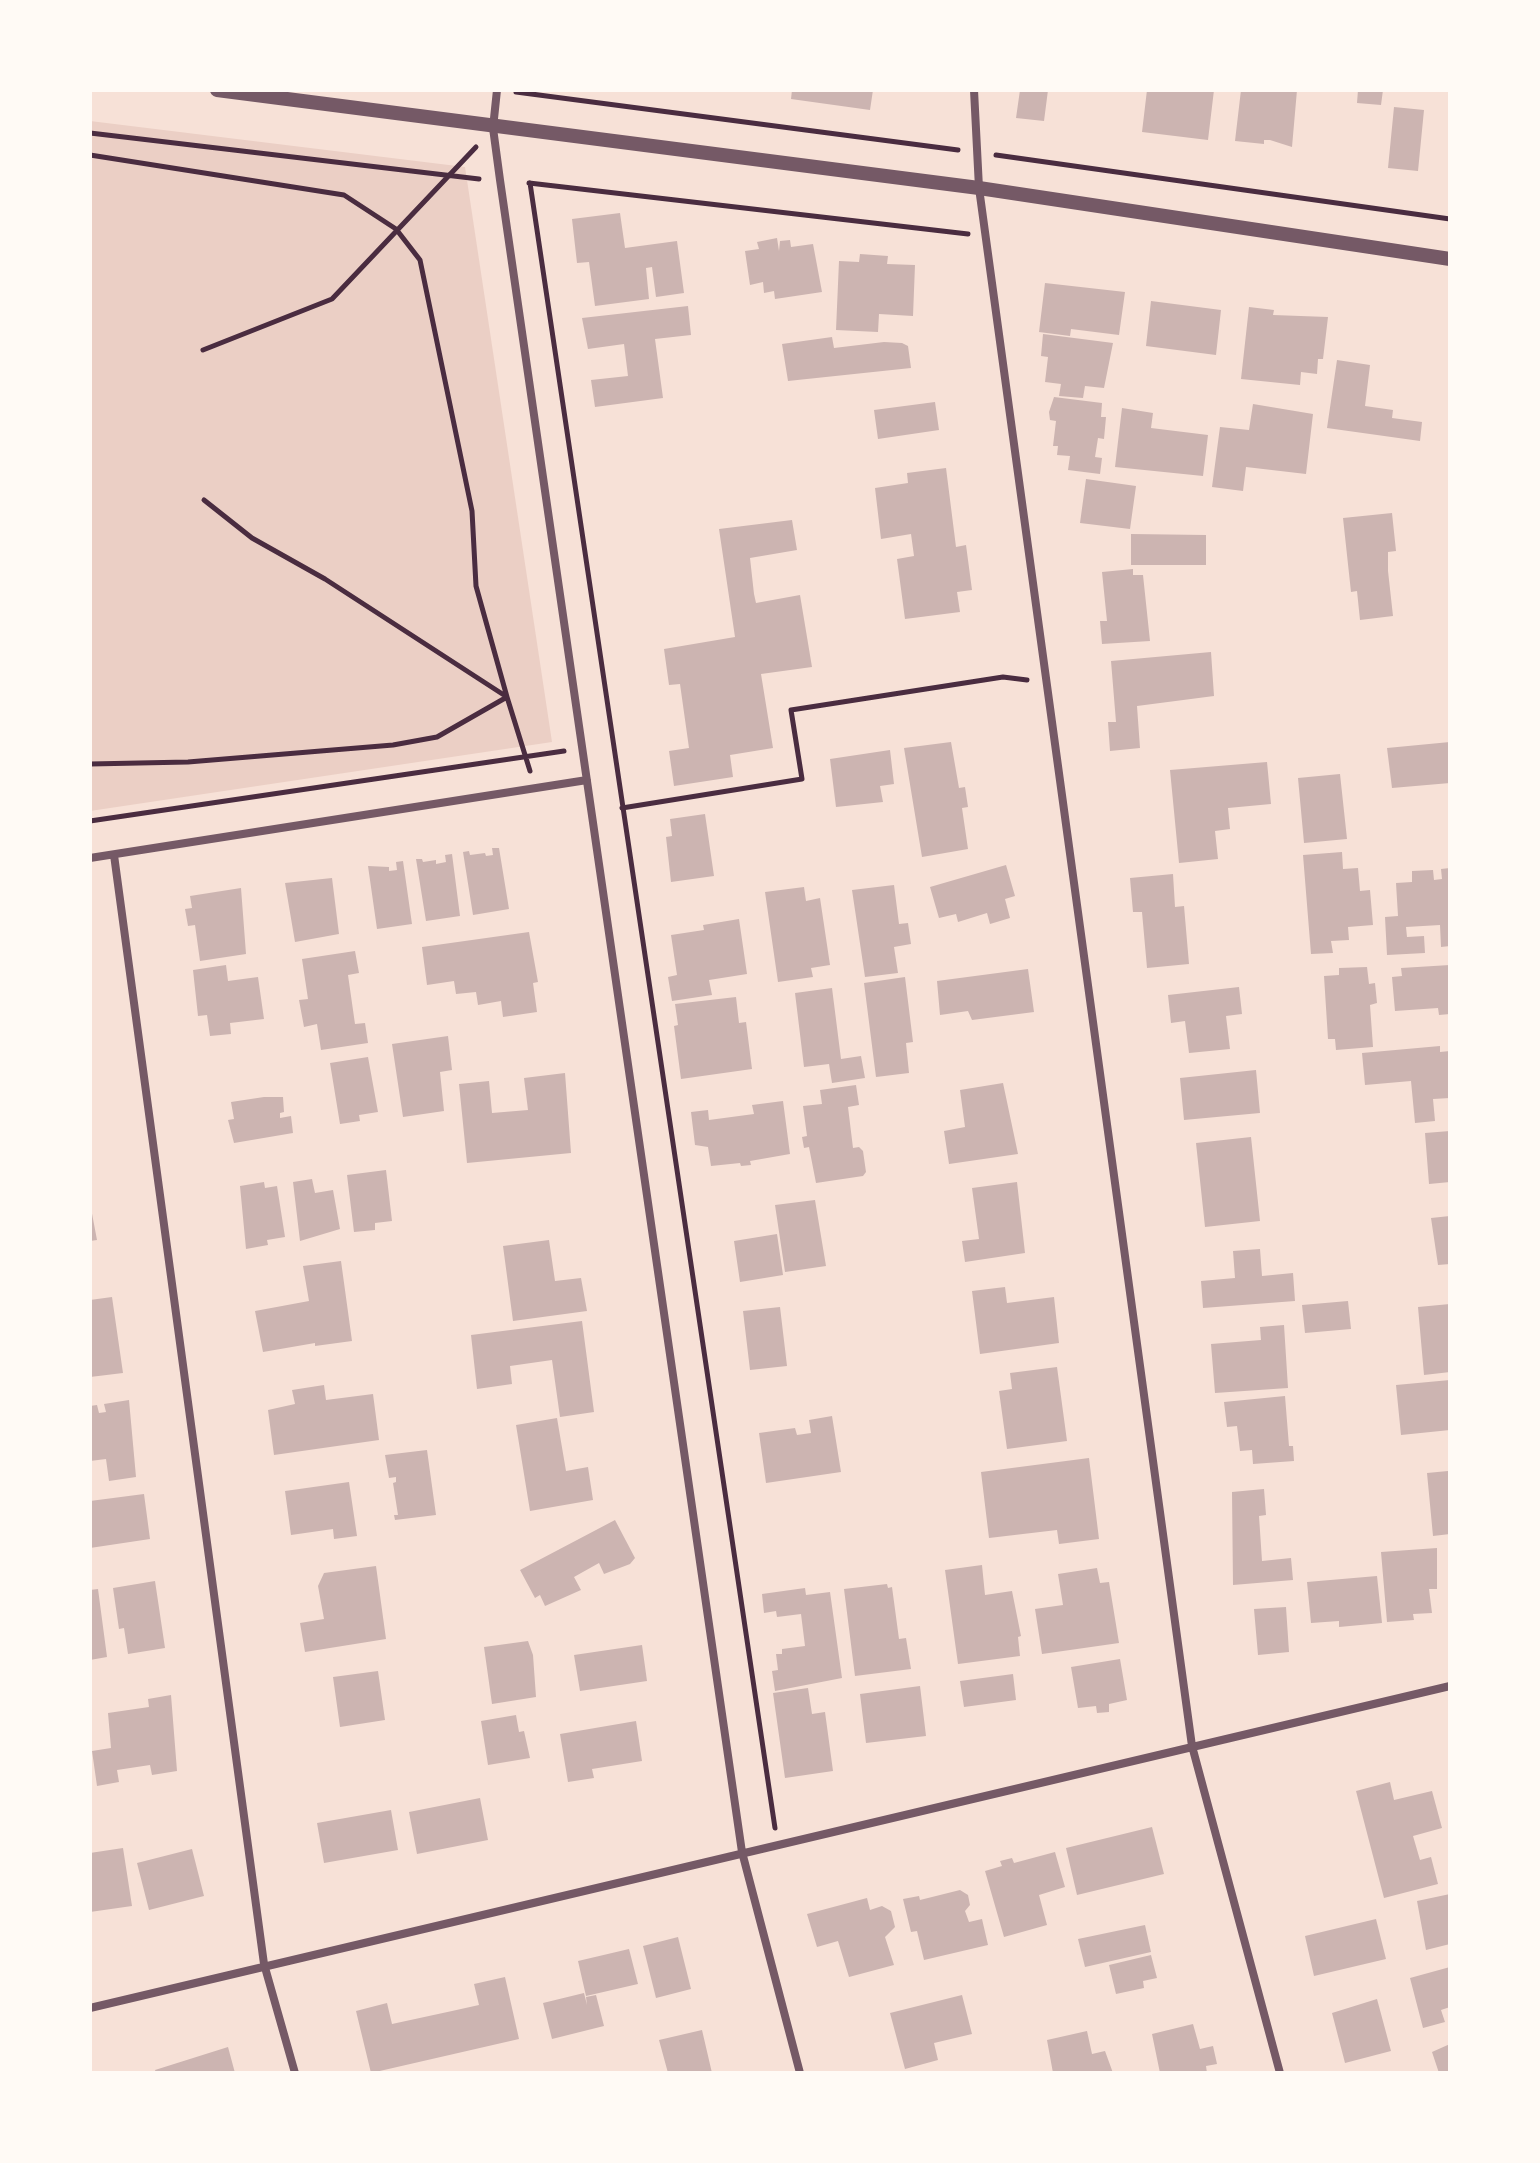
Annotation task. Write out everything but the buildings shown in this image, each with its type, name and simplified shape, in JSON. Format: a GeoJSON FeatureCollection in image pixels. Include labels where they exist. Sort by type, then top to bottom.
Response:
{"type":"FeatureCollection","features":[{"type":"Feature","properties":{"kind":"street"},"geometry":{"type":"LineString","coordinates":[[217,90],[493,128],[979,188],[1450,259]]}},
{"type":"Feature","properties":{"kind":"street"},"geometry":{"type":"LineString","coordinates":[[497,90],[493,128],[500,180],[742,1852],[800,2073]]}},
{"type":"Feature","properties":{"kind":"street"},"geometry":{"type":"LineString","coordinates":[[974,90],[985,236],[1192,1746],[1280,2073]]}},
{"type":"Feature","properties":{"kind":"street"},"geometry":{"type":"LineString","coordinates":[[90,858],[587,780]]}},
{"type":"Feature","properties":{"kind":"street"},"geometry":{"type":"LineString","coordinates":[[114,855],[264,1964],[295,2073]]}},
{"type":"Feature","properties":{"kind":"street"},"geometry":{"type":"LineString","coordinates":[[90,2008],[264,1964],[1450,1686]]}},
{"type":"Feature","properties":{"kind":"path"},"geometry":{"type":"LineString","coordinates":[[203,350],[332,299],[493,128]]}},
{"type":"Feature","properties":{"kind":"path"},"geometry":{"type":"LineString","coordinates":[[90,133],[985,236]]}},
{"type":"Feature","properties":{"kind":"path"},"geometry":{"type":"LineString","coordinates":[[90,155],[344,195],[396,229],[420,260],[472,511],[476,586],[536,788]]}},
{"type":"Feature","properties":{"kind":"path"},"geometry":{"type":"LineString","coordinates":[[530,183],[777,1844]]}},
{"type":"Feature","properties":{"kind":"path"},"geometry":{"type":"LineString","coordinates":[[204,500],[252,538],[325,579],[507,697]]}},
{"type":"Feature","properties":{"kind":"path"},"geometry":{"type":"LineString","coordinates":[[622,808],[802,779],[791,710],[1003,677],[1046,683]]}},
{"type":"Feature","properties":{"kind":"path"},"geometry":{"type":"LineString","coordinates":[[90,764],[188,762],[393,745],[437,737],[507,697]]}},
{"type":"Feature","properties":{"kind":"path"},"geometry":{"type":"LineString","coordinates":[[90,821],[582,748]]}},
{"type":"Feature","properties":{"kind":"shaded area"},"geometry":{"type":"Polygon","coordinates":[[[90,121],[465,167],[552,742],[90,811],[90,121]]]}}]}
